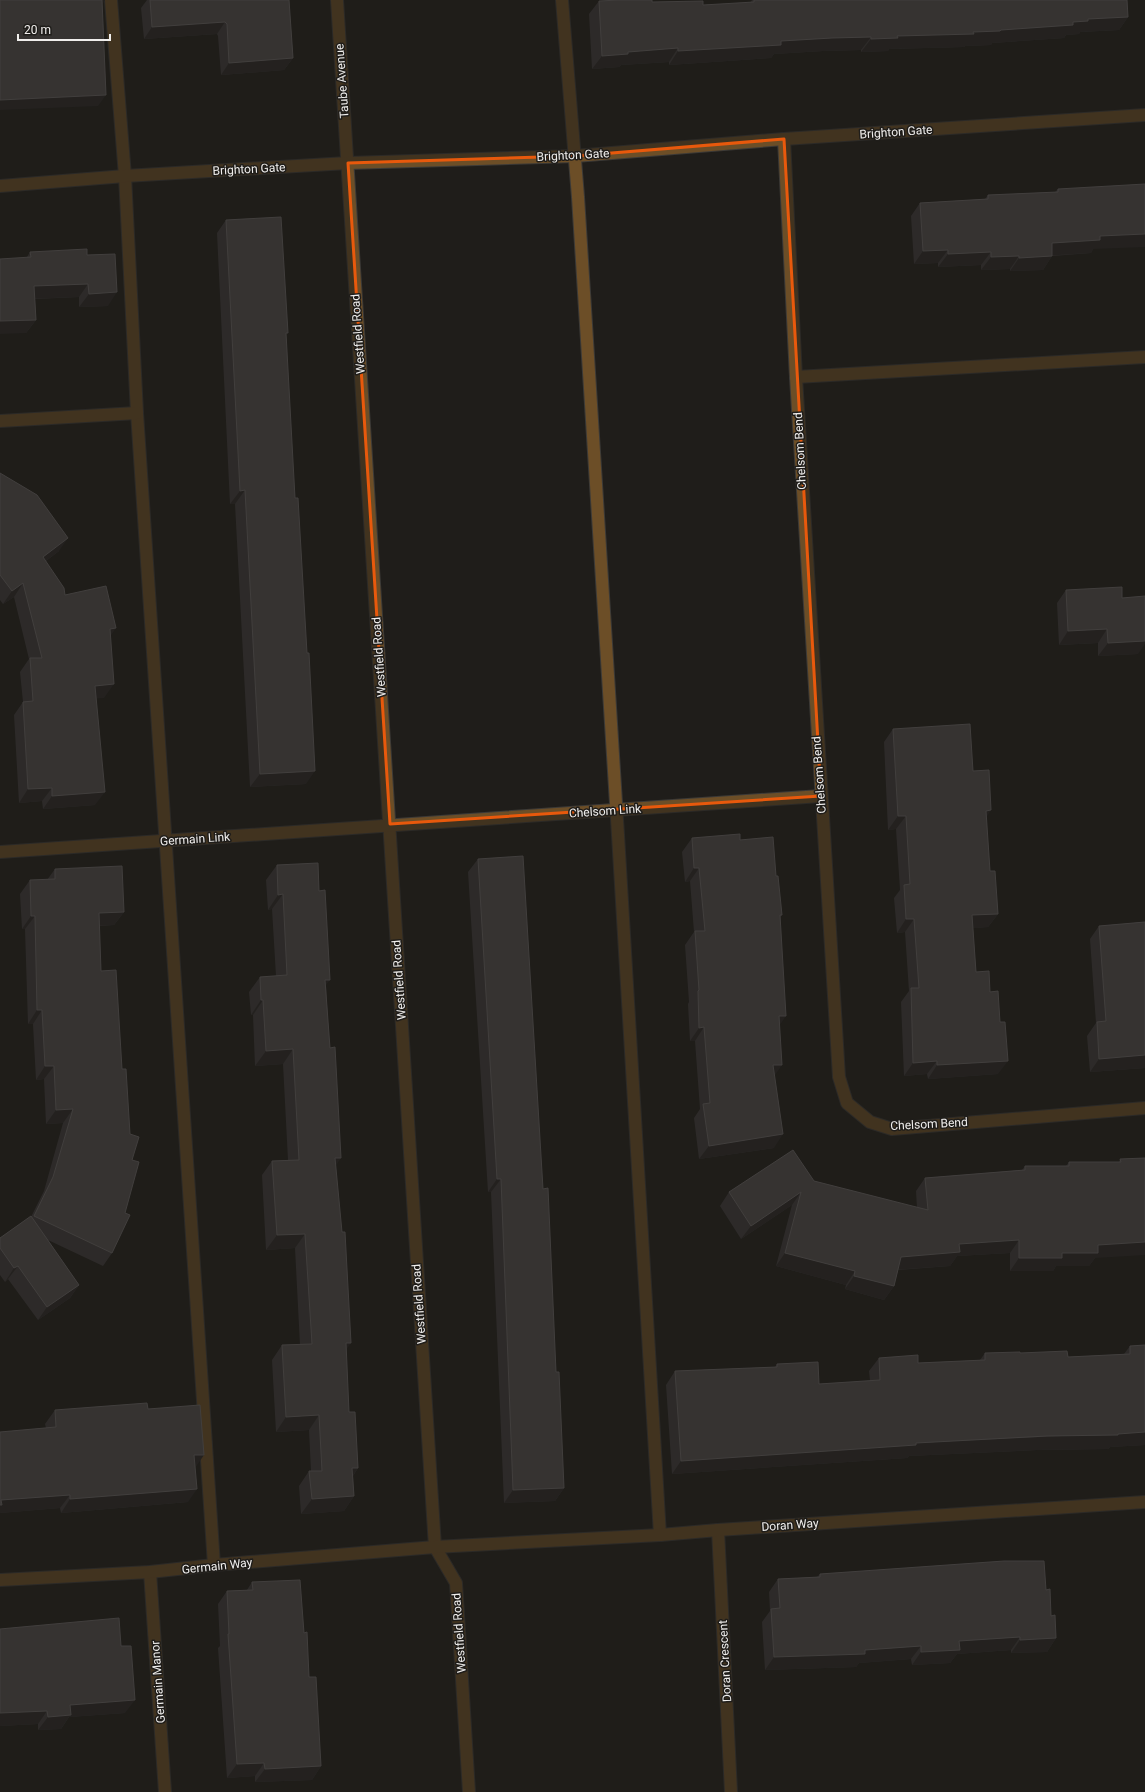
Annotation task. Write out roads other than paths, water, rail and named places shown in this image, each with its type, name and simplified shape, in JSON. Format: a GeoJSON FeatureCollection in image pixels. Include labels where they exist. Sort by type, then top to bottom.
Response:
{"type":"FeatureCollection","features":[{"type":"Feature","properties":{"kind":"street"},"geometry":{"type":"LineString","coordinates":[[111,0],[125,176],[137,413],[214,1565]]}},
{"type":"Feature","properties":{"kind":"street","name":"Taube Avenue"},"geometry":{"type":"LineString","coordinates":[[337,0],[348,163]]}},
{"type":"Feature","properties":{"kind":"street"},"geometry":{"type":"LineString","coordinates":[[562,0],[575,156],[660,1535]]}},
{"type":"Feature","properties":{"kind":"street","name":"Brighton Gate"},"geometry":{"type":"LineString","coordinates":[[0,186],[125,176],[348,163],[575,156],[784,139],[1145,115]]}},
{"type":"Feature","properties":{"kind":"street","name":"Chelsom Bend"},"geometry":{"type":"LineString","coordinates":[[784,139],[796,378],[839,1077],[847,1103],[870,1122],[892,1129],[1145,1108]]}},
{"type":"Feature","properties":{"kind":"street","name":"Westfield Road"},"geometry":{"type":"LineString","coordinates":[[348,163],[434,1547],[456,1583],[469,1792]]}},
{"type":"Feature","properties":{"kind":"street"},"geometry":{"type":"LineString","coordinates":[[796,378],[1145,357]]}},
{"type":"Feature","properties":{"kind":"street"},"geometry":{"type":"LineString","coordinates":[[0,421],[137,413]]}},
{"type":"Feature","properties":{"kind":"street","name":"Chelsom Link"},"geometry":{"type":"LineString","coordinates":[[390,824],[821,796]]}},
{"type":"Feature","properties":{"kind":"street","name":"Germain Link"},"geometry":{"type":"LineString","coordinates":[[0,852],[390,824]]}},
{"type":"Feature","properties":{"kind":"street","name":"Doran Way"},"geometry":{"type":"LineString","coordinates":[[434,1547],[660,1535],[1145,1502]]}},
{"type":"Feature","properties":{"kind":"street","name":"Doran Crescent"},"geometry":{"type":"LineString","coordinates":[[718,1530],[731,1792]]}},
{"type":"Feature","properties":{"kind":"street","name":"Germain Way"},"geometry":{"type":"LineString","coordinates":[[0,1580],[150,1572],[214,1565],[434,1547]]}},
{"type":"Feature","properties":{"kind":"street","name":"Germain Manor"},"geometry":{"type":"LineString","coordinates":[[150,1572],[165,1792]]}}]}
